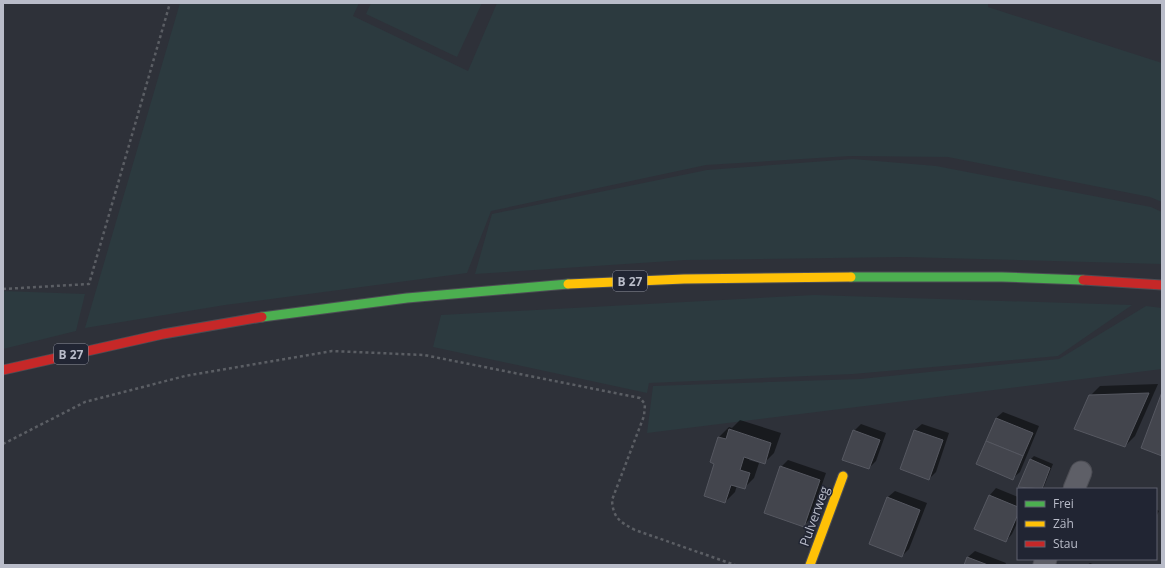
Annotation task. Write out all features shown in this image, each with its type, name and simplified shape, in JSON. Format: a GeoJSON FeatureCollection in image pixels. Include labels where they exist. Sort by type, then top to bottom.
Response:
{"type":"FeatureCollection","features":[{"type":"Feature","properties":{"kind":"main road","name":"B 27"},"geometry":{"type":"LineString","coordinates":[[3,370],[102,346],[231,322],[401,298],[527,288],[652,280],[897,276],[1036,278],[1162,285]]}},
{"type":"Feature","properties":{"kind":"main road","name":"Pulverweg"},"geometry":{"type":"LineString","coordinates":[[810,565],[843,476]]}},
{"type":"Feature","properties":{"kind":"path"},"geometry":{"type":"LineString","coordinates":[[3,289],[89,284],[170,3]]}},
{"type":"Feature","properties":{"kind":"path"},"geometry":{"type":"LineString","coordinates":[[3,444],[85,402],[185,376],[332,351],[424,355],[640,398],[646,404],[644,416],[612,500],[613,511],[621,522],[635,530],[736,565]]}},
{"type":"Feature","properties":{"kind":"shaded area"},"geometry":{"type":"Polygon","coordinates":[[[180,3],[359,3],[353,16],[468,71],[497,3],[988,3],[988,7],[1162,63],[1162,202],[1150,197],[948,157],[850,156],[706,165],[491,211],[467,273],[225,305],[85,328],[180,3]]]}},
{"type":"Feature","properties":{"kind":"shaded area"},"geometry":{"type":"Polygon","coordinates":[[[371,3],[482,3],[457,57],[366,14],[371,3]]]}},
{"type":"Feature","properties":{"kind":"shaded area"},"geometry":{"type":"Polygon","coordinates":[[[853,159],[936,166],[1151,207],[1162,212],[1162,264],[904,257],[686,260],[475,274],[492,214],[707,170],[853,159]]]}},
{"type":"Feature","properties":{"kind":"shaded area"},"geometry":{"type":"Polygon","coordinates":[[[3,291],[85,294],[76,331],[3,349],[3,291]]]}},
{"type":"Feature","properties":{"kind":"shaded area"},"geometry":{"type":"Polygon","coordinates":[[[814,295],[1132,305],[1058,356],[853,374],[649,383],[647,393],[433,347],[441,315],[814,295]]]}},
{"type":"Feature","properties":{"kind":"shaded area"},"geometry":{"type":"Polygon","coordinates":[[[1146,306],[1162,308],[1162,369],[647,433],[653,386],[860,379],[1059,359],[1146,306]]]}},
{"type":"Feature","properties":{"kind":"building"},"geometry":{"type":"Polygon","coordinates":[[[1162,392],[1162,456],[1141,448],[1162,392]]]}},
{"type":"Feature","properties":{"kind":"building"},"geometry":{"type":"Polygon","coordinates":[[[1149,393],[1125,447],[1074,429],[1089,395],[1149,393]]]}},
{"type":"Feature","properties":{"kind":"building"},"geometry":{"type":"Polygon","coordinates":[[[996,418],[1033,433],[1023,456],[986,441],[996,418]]]}},
{"type":"Feature","properties":{"kind":"building"},"geometry":{"type":"Polygon","coordinates":[[[729,429],[771,443],[765,464],[744,457],[740,470],[750,473],[745,489],[731,485],[725,503],[704,496],[714,464],[710,462],[718,437],[726,439],[729,429]]]}},
{"type":"Feature","properties":{"kind":"building"},"geometry":{"type":"Polygon","coordinates":[[[853,430],[880,440],[869,469],[842,460],[853,430]]]}},
{"type":"Feature","properties":{"kind":"building"},"geometry":{"type":"Polygon","coordinates":[[[914,430],[943,440],[929,480],[900,469],[914,430]]]}},
{"type":"Feature","properties":{"kind":"building"},"geometry":{"type":"Polygon","coordinates":[[[986,441],[1023,456],[1013,480],[976,464],[986,441]]]}},
{"type":"Feature","properties":{"kind":"building"},"geometry":{"type":"Polygon","coordinates":[[[1030,459],[1050,468],[1042,488],[1018,487],[1030,459]]]}},
{"type":"Feature","properties":{"kind":"building"},"geometry":{"type":"Polygon","coordinates":[[[780,466],[820,480],[804,527],[764,513],[780,466]]]}},
{"type":"Feature","properties":{"kind":"building"},"geometry":{"type":"Polygon","coordinates":[[[989,495],[1017,507],[1017,516],[1006,542],[974,529],[989,495]]]}},
{"type":"Feature","properties":{"kind":"building"},"geometry":{"type":"Polygon","coordinates":[[[887,497],[920,510],[902,557],[869,544],[887,497]]]}},
{"type":"Feature","properties":{"kind":"building"},"geometry":{"type":"Polygon","coordinates":[[[967,557],[988,565],[964,565],[967,557]]]}},
{"type":"Feature","properties":{"kind":"traffic: fast"},"geometry":{"type":"LineString","coordinates":[[851,277],[1002,277],[1083,280]]}},
{"type":"Feature","properties":{"kind":"traffic: fast"},"geometry":{"type":"LineString","coordinates":[[262,317],[407,298],[568,284]]}},
{"type":"Feature","properties":{"kind":"traffic: slow"},"geometry":{"type":"LineString","coordinates":[[568,284],[684,279],[851,277]]}},
{"type":"Feature","properties":{"kind":"traffic: slow"},"geometry":{"type":"LineString","coordinates":[[810,565],[843,476]]}},
{"type":"Feature","properties":{"kind":"traffic: jam"},"geometry":{"type":"LineString","coordinates":[[1083,280],[1162,285]]}},
{"type":"Feature","properties":{"kind":"traffic: jam"},"geometry":{"type":"LineString","coordinates":[[3,370],[163,334],[262,317]]}}]}
